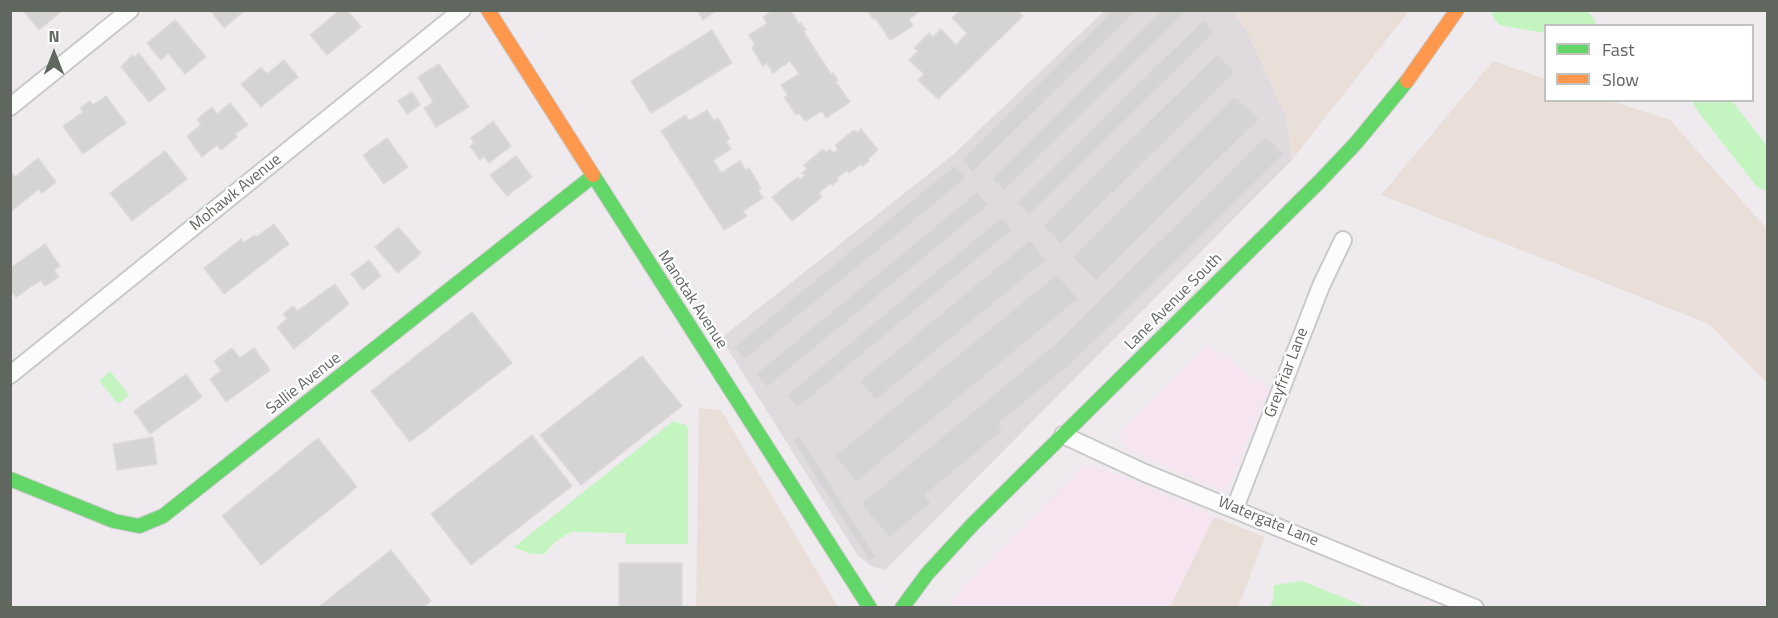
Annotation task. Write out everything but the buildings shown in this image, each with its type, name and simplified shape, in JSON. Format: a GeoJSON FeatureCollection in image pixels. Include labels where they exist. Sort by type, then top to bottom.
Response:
{"type":"FeatureCollection","features":[{"type":"Feature","properties":{"kind":"street"},"geometry":{"type":"LineString","coordinates":[[10,107],[130,10]]}},
{"type":"Feature","properties":{"kind":"street","name":"Mohawk Avenue"},"geometry":{"type":"LineString","coordinates":[[10,375],[462,10]]}},
{"type":"Feature","properties":{"kind":"street","name":"Manotak Avenue"},"geometry":{"type":"LineString","coordinates":[[488,10],[870,608]]}},
{"type":"Feature","properties":{"kind":"street","name":"Lane Avenue South"},"geometry":{"type":"LineString","coordinates":[[902,608],[927,574],[973,524],[1356,143],[1414,73],[1457,10]]}},
{"type":"Feature","properties":{"kind":"street","name":"Sallie Avenue"},"geometry":{"type":"LineString","coordinates":[[10,479],[114,521],[139,526],[164,516],[593,176]]}},
{"type":"Feature","properties":{"kind":"street","name":"Greyfriar Lane"},"geometry":{"type":"LineString","coordinates":[[1235,508],[1320,286],[1343,240]]}},
{"type":"Feature","properties":{"kind":"street","name":"Watergate Lane"},"geometry":{"type":"LineString","coordinates":[[1063,435],[1145,473],[1475,608]]}},
{"type":"Feature","properties":{"kind":"shaded area"},"geometry":{"type":"Polygon","coordinates":[[[1104,11],[1232,11],[1245,27],[1286,116],[1292,160],[885,570],[873,567],[858,556],[721,338],[954,154],[1104,11]]]}},
{"type":"Feature","properties":{"kind":"shaded area"},"geometry":{"type":"Polygon","coordinates":[[[1232,11],[1409,11],[1292,160],[1286,116],[1245,27],[1232,11]]]}},
{"type":"Feature","properties":{"kind":"shaded area"},"geometry":{"type":"Polygon","coordinates":[[[1493,61],[1544,79],[1544,102],[1614,102],[1670,120],[1767,229],[1767,383],[1709,324],[1381,195],[1493,61]]]}},
{"type":"Feature","properties":{"kind":"shaded area"},"geometry":{"type":"Polygon","coordinates":[[[1208,345],[1269,390],[1225,492],[1126,449],[1119,434],[1208,345]]]}},
{"type":"Feature","properties":{"kind":"shaded area"},"geometry":{"type":"Polygon","coordinates":[[[110,371],[129,395],[118,404],[99,381],[110,371]]]}},
{"type":"Feature","properties":{"kind":"shaded area"},"geometry":{"type":"Polygon","coordinates":[[[699,408],[721,410],[838,607],[696,607],[699,408]]]}},
{"type":"Feature","properties":{"kind":"shaded area"},"geometry":{"type":"Polygon","coordinates":[[[673,421],[686,425],[688,429],[688,544],[626,544],[625,533],[571,532],[555,542],[544,554],[530,554],[514,547],[673,421]]]}},
{"type":"Feature","properties":{"kind":"shaded area"},"geometry":{"type":"Polygon","coordinates":[[[1084,465],[1120,475],[1214,517],[1170,607],[949,608],[961,589],[1084,465]]]}},
{"type":"Feature","properties":{"kind":"shaded area"},"geometry":{"type":"Polygon","coordinates":[[[1214,517],[1265,537],[1238,607],[1170,607],[1214,517]]]}},
{"type":"Feature","properties":{"kind":"shaded area"},"geometry":{"type":"Polygon","coordinates":[[[1302,581],[1366,607],[1270,607],[1274,597],[1274,585],[1302,581]]]}},
{"type":"Feature","properties":{"kind":"waterway"},"geometry":{"type":"LineString","coordinates":[[1508,10],[1560,19],[1574,24]]}},
{"type":"Feature","properties":{"kind":"waterway"},"geometry":{"type":"LineString","coordinates":[[1712,102],[1768,174]]}},
{"type":"Feature","properties":{"kind":"traffic: fast"},"geometry":{"type":"LineString","coordinates":[[902,608],[927,574],[973,524],[1319,182],[1356,143],[1407,81]]}},
{"type":"Feature","properties":{"kind":"traffic: fast"},"geometry":{"type":"LineString","coordinates":[[593,175],[870,608]]}},
{"type":"Feature","properties":{"kind":"traffic: fast"},"geometry":{"type":"LineString","coordinates":[[10,479],[114,521],[139,526],[163,516],[593,176]]}},
{"type":"Feature","properties":{"kind":"traffic: slow"},"geometry":{"type":"LineString","coordinates":[[488,10],[593,175]]}},
{"type":"Feature","properties":{"kind":"traffic: slow"},"geometry":{"type":"LineString","coordinates":[[1407,81],[1457,10]]}}]}
